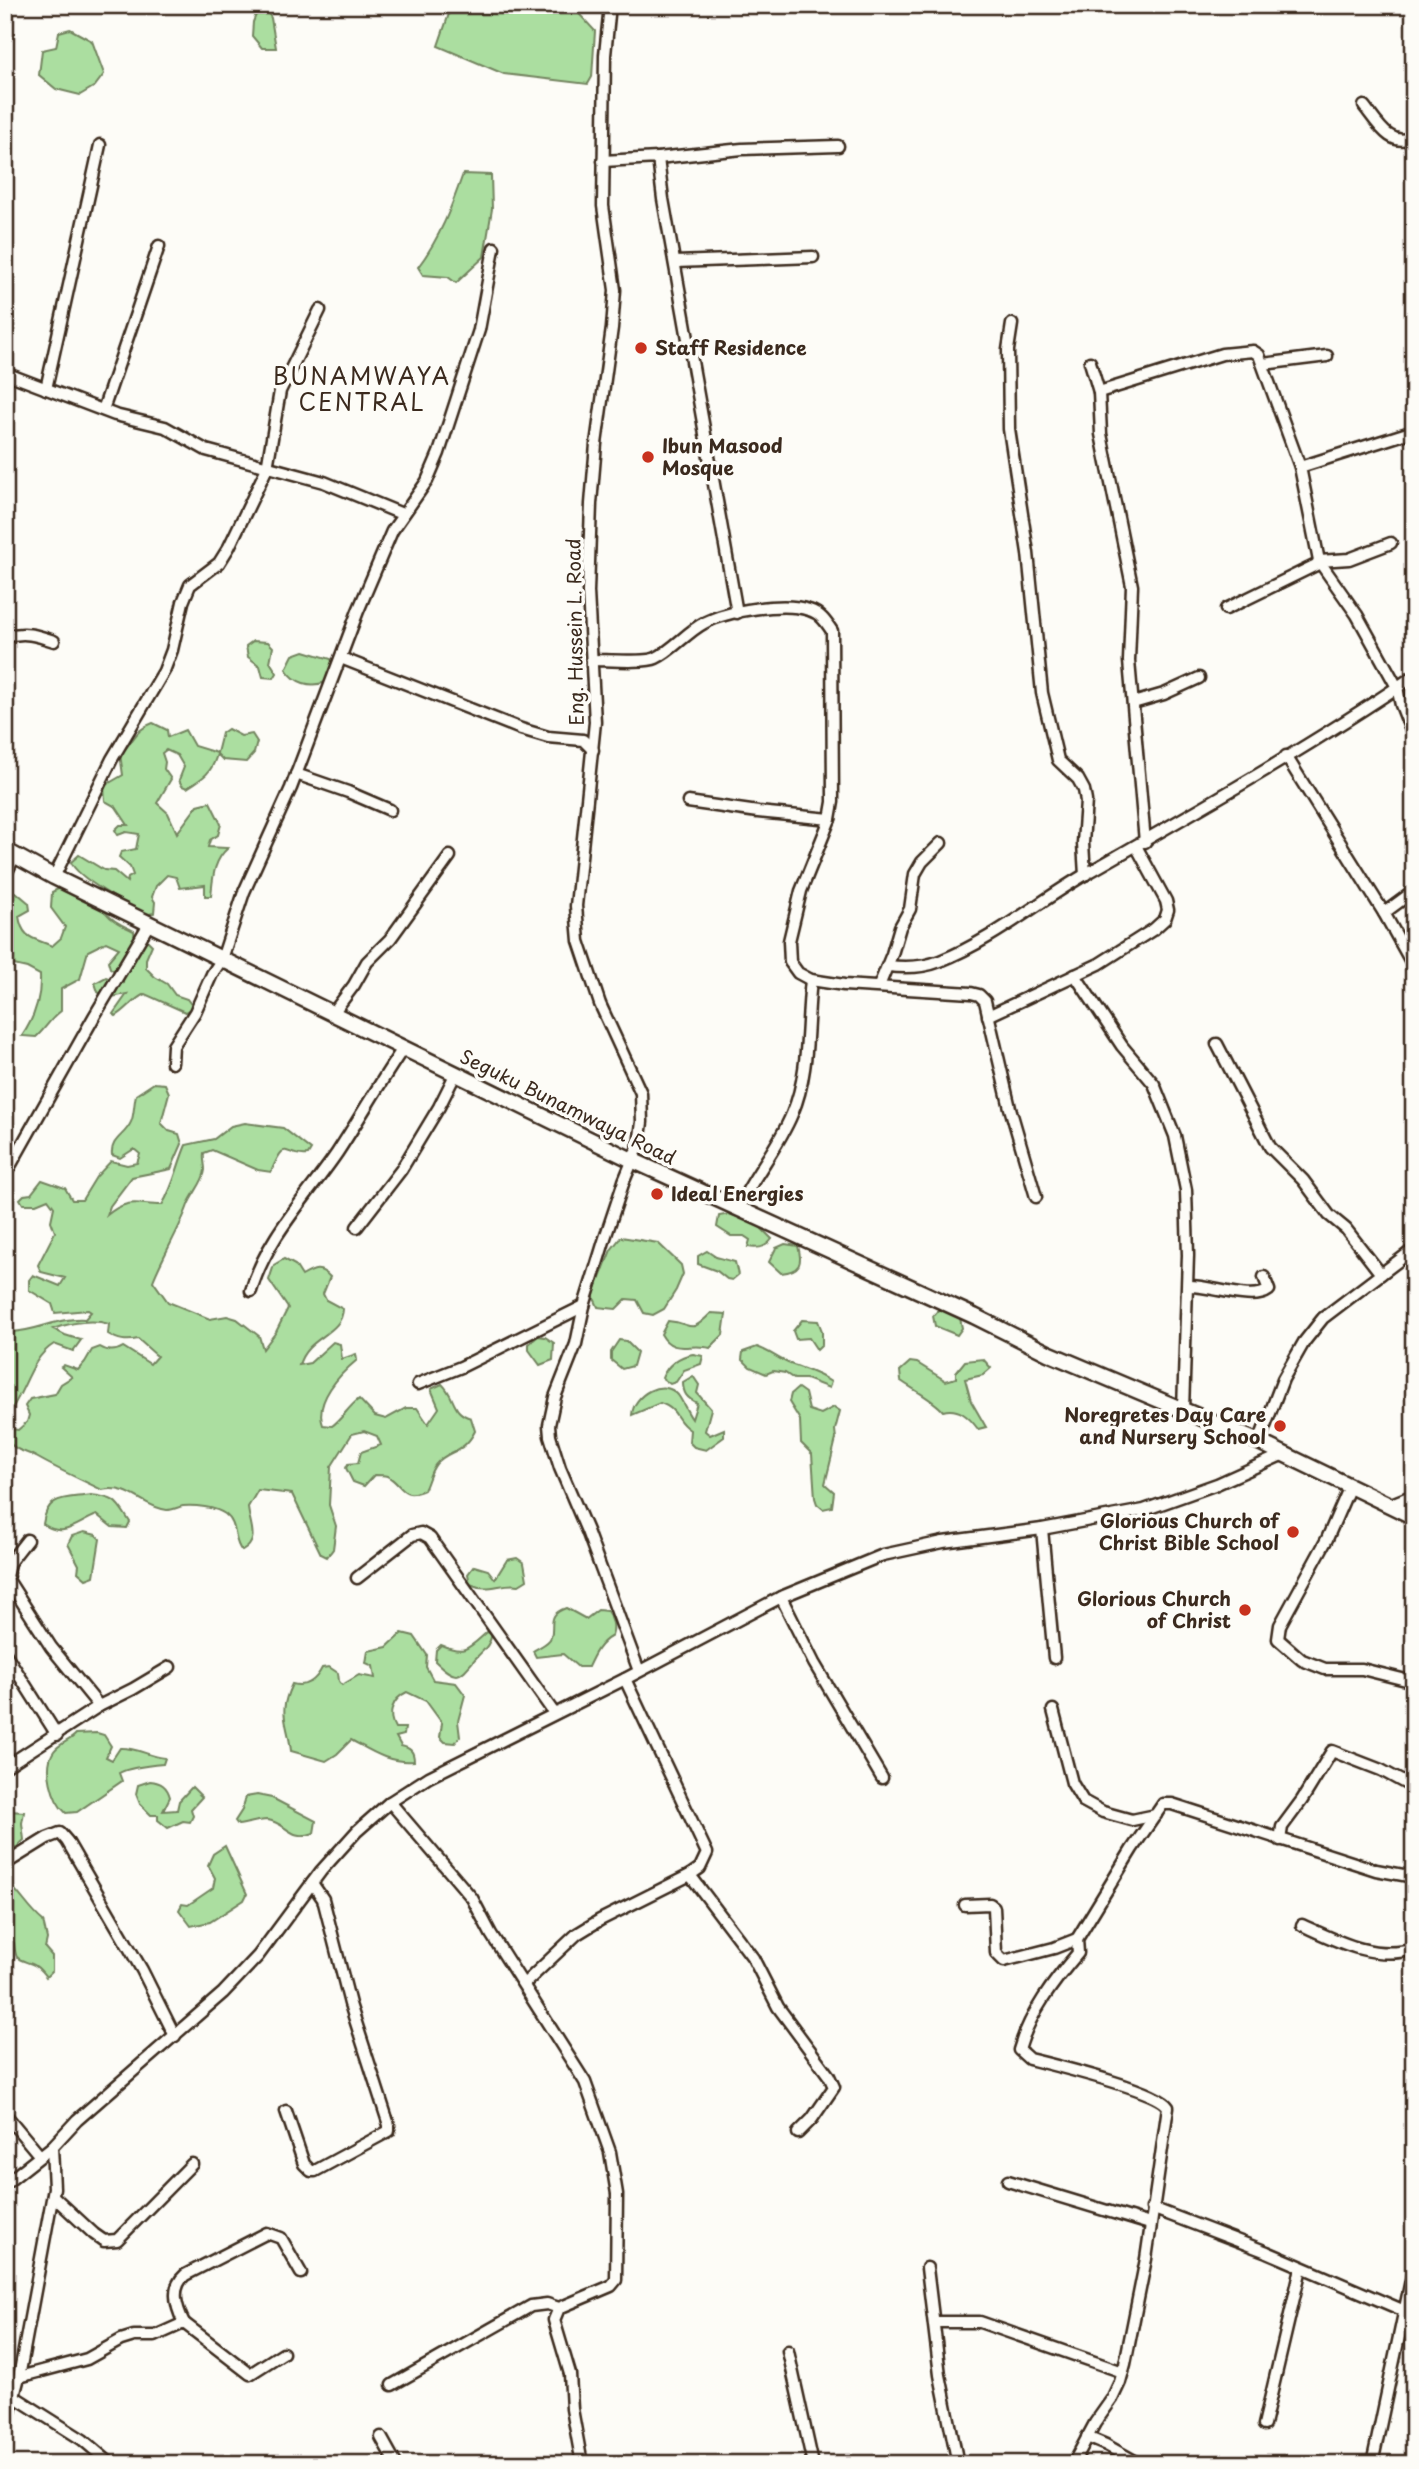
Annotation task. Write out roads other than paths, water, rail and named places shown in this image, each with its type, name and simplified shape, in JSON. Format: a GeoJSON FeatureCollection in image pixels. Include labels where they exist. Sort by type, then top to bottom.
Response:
{"type":"FeatureCollection","features":[{"type":"Feature","properties":{"kind":"main road","name":"Seguku Bunamwaya Road"},"geometry":{"type":"LineString","coordinates":[[10,853],[149,924],[634,1161],[974,1316],[1048,1353],[1259,1442],[1414,1517]]}},
{"type":"Feature","properties":{"kind":"street","name":"Eng. Hussein L. Road"},"geometry":{"type":"LineString","coordinates":[[610,5],[605,55],[603,206],[615,290],[591,503],[588,592],[595,702],[593,750],[576,924],[600,1004],[640,1093],[639,1145],[624,1181],[584,1306],[576,1344],[552,1404],[549,1425],[560,1468],[587,1531],[639,1671]]}},
{"type":"Feature","properties":{"kind":"street"},"geometry":{"type":"LineString","coordinates":[[1364,106],[1390,138],[1398,141],[1414,136]]}},
{"type":"Feature","properties":{"kind":"street"},"geometry":{"type":"LineString","coordinates":[[46,389],[100,145]]}},
{"type":"Feature","properties":{"kind":"street"},"geometry":{"type":"LineString","coordinates":[[603,161],[742,149],[838,146]]}},
{"type":"Feature","properties":{"kind":"street"},"geometry":{"type":"LineString","coordinates":[[658,158],[737,613]]}},
{"type":"Feature","properties":{"kind":"street"},"geometry":{"type":"LineString","coordinates":[[103,410],[159,246]]}},
{"type":"Feature","properties":{"kind":"street"},"geometry":{"type":"LineString","coordinates":[[172,1063],[173,1046],[195,1012],[212,974],[222,959],[244,892],[296,774],[387,542],[402,514],[427,481],[439,453],[479,330],[494,248]]}},
{"type":"Feature","properties":{"kind":"street"},"geometry":{"type":"LineString","coordinates":[[675,262],[813,257]]}},
{"type":"Feature","properties":{"kind":"street"},"geometry":{"type":"LineString","coordinates":[[54,877],[112,758],[163,671],[172,650],[183,602],[190,585],[219,563],[267,468],[280,391],[320,310]]}},
{"type":"Feature","properties":{"kind":"street"},"geometry":{"type":"LineString","coordinates":[[1012,324],[1007,361],[1009,429],[1028,552],[1042,693],[1058,760],[1078,779],[1084,790],[1085,875]]}},
{"type":"Feature","properties":{"kind":"street"},"geometry":{"type":"LineString","coordinates":[[1099,392],[1222,354],[1253,351],[1263,364],[1300,467],[1319,561],[1357,615],[1397,687],[1414,738]]}},
{"type":"Feature","properties":{"kind":"street"},"geometry":{"type":"LineString","coordinates":[[1263,364],[1327,356]]}},
{"type":"Feature","properties":{"kind":"street"},"geometry":{"type":"LineString","coordinates":[[988,1016],[1099,964],[1154,929],[1165,919],[1168,910],[1141,844],[1129,661],[1132,586],[1101,434],[1099,392],[1090,362]]}},
{"type":"Feature","properties":{"kind":"street"},"geometry":{"type":"LineString","coordinates":[[5,373],[103,410],[165,427],[206,450],[324,482],[402,514]]}},
{"type":"Feature","properties":{"kind":"street"},"geometry":{"type":"LineString","coordinates":[[1300,467],[1414,431]]}},
{"type":"Feature","properties":{"kind":"street"},"geometry":{"type":"LineString","coordinates":[[1226,609],[1316,565],[1319,561],[1349,559],[1391,543]]}},
{"type":"Feature","properties":{"kind":"street"},"geometry":{"type":"LineString","coordinates":[[592,660],[653,659],[704,624],[737,613],[772,607],[810,610],[824,619],[832,631],[833,802],[830,819],[801,891],[789,941],[790,961],[798,973],[811,980],[979,995],[985,1001],[1010,1108],[1036,1197]]}},
{"type":"Feature","properties":{"kind":"street"},"geometry":{"type":"LineString","coordinates":[[5,637],[31,633],[54,641]]}},
{"type":"Feature","properties":{"kind":"street"},"geometry":{"type":"LineString","coordinates":[[341,658],[522,729],[548,737],[583,740],[593,750]]}},
{"type":"Feature","properties":{"kind":"street"},"geometry":{"type":"LineString","coordinates":[[888,966],[902,968],[938,962],[986,938],[1085,875],[1141,844],[1414,677]]}},
{"type":"Feature","properties":{"kind":"street"},"geometry":{"type":"LineString","coordinates":[[1133,703],[1199,678]]}},
{"type":"Feature","properties":{"kind":"street"},"geometry":{"type":"LineString","coordinates":[[1286,756],[1384,913],[1414,967]]}},
{"type":"Feature","properties":{"kind":"street"},"geometry":{"type":"LineString","coordinates":[[296,774],[390,810]]}},
{"type":"Feature","properties":{"kind":"street"},"geometry":{"type":"LineString","coordinates":[[688,802],[758,813],[830,819]]}},
{"type":"Feature","properties":{"kind":"street"},"geometry":{"type":"LineString","coordinates":[[880,986],[900,927],[910,909],[915,874],[922,862],[941,843]]}},
{"type":"Feature","properties":{"kind":"street"},"geometry":{"type":"LineString","coordinates":[[5,876],[10,853]]}},
{"type":"Feature","properties":{"kind":"street"},"geometry":{"type":"LineString","coordinates":[[332,1013],[354,985],[367,962],[390,939],[450,856]]}},
{"type":"Feature","properties":{"kind":"street"},"geometry":{"type":"LineString","coordinates":[[1384,913],[1414,891]]}},
{"type":"Feature","properties":{"kind":"street"},"geometry":{"type":"LineString","coordinates":[[5,1175],[94,1014],[149,924]]}},
{"type":"Feature","properties":{"kind":"street"},"geometry":{"type":"LineString","coordinates":[[1075,975],[1122,1046],[1154,1084],[1175,1136],[1186,1190],[1188,1286],[1183,1410]]}},
{"type":"Feature","properties":{"kind":"street"},"geometry":{"type":"LineString","coordinates":[[738,1209],[751,1182],[793,1113],[802,1071],[811,980]]}},
{"type":"Feature","properties":{"kind":"street"},"geometry":{"type":"LineString","coordinates":[[1217,1044],[1270,1147],[1303,1180],[1329,1214],[1346,1229],[1381,1274]]}},
{"type":"Feature","properties":{"kind":"street"},"geometry":{"type":"LineString","coordinates":[[251,1291],[262,1258],[339,1151],[377,1085],[404,1047]]}},
{"type":"Feature","properties":{"kind":"street"},"geometry":{"type":"LineString","coordinates":[[357,1227],[401,1170],[456,1073]]}},
{"type":"Feature","properties":{"kind":"street"},"geometry":{"type":"LineString","coordinates":[[1259,1442],[1283,1379],[1304,1342],[1324,1318],[1414,1249]]}},
{"type":"Feature","properties":{"kind":"street"},"geometry":{"type":"LineString","coordinates":[[1188,1286],[1205,1286],[1255,1296],[1269,1290],[1264,1276]]}},
{"type":"Feature","properties":{"kind":"street"},"geometry":{"type":"LineString","coordinates":[[418,1384],[472,1362],[584,1306]]}},
{"type":"Feature","properties":{"kind":"street"},"geometry":{"type":"LineString","coordinates":[[5,2184],[51,2147],[77,2119],[223,1993],[258,1956],[312,1883],[357,1831],[390,1802],[429,1777],[781,1597],[883,1555],[943,1542],[1042,1529],[1144,1510],[1217,1485],[1284,1454]]}},
{"type":"Feature","properties":{"kind":"street"},"geometry":{"type":"LineString","coordinates":[[1350,1486],[1327,1539],[1280,1625],[1279,1639],[1302,1660],[1325,1669],[1362,1669],[1414,1682]]}},
{"type":"Feature","properties":{"kind":"street"},"geometry":{"type":"LineString","coordinates":[[1389,1505],[1414,1495]]}},
{"type":"Feature","properties":{"kind":"street"},"geometry":{"type":"LineString","coordinates":[[1042,1529],[1054,1658]]}},
{"type":"Feature","properties":{"kind":"street"},"geometry":{"type":"LineString","coordinates":[[357,1578],[411,1535],[421,1533],[430,1538],[554,1713]]}},
{"type":"Feature","properties":{"kind":"street"},"geometry":{"type":"LineString","coordinates":[[27,1540],[9,1563],[6,1577],[51,1647],[99,1706]]}},
{"type":"Feature","properties":{"kind":"street"},"geometry":{"type":"LineString","coordinates":[[781,1597],[814,1663],[882,1778]]}},
{"type":"Feature","properties":{"kind":"street"},"geometry":{"type":"LineString","coordinates":[[5,1653],[57,1735]]}},
{"type":"Feature","properties":{"kind":"street"},"geometry":{"type":"LineString","coordinates":[[5,1767],[99,1706],[170,1667]]}},
{"type":"Feature","properties":{"kind":"street"},"geometry":{"type":"LineString","coordinates":[[524,1984],[578,1934],[600,1920],[690,1875],[701,1868],[708,1853],[625,1679]]}},
{"type":"Feature","properties":{"kind":"street"},"geometry":{"type":"LineString","coordinates":[[1053,1710],[1072,1783],[1083,1801],[1103,1812],[1132,1820],[1156,1815]]}},
{"type":"Feature","properties":{"kind":"street"},"geometry":{"type":"LineString","coordinates":[[1280,1840],[1283,1827],[1332,1751],[1381,1770],[1414,1788]]}},
{"type":"Feature","properties":{"kind":"street"},"geometry":{"type":"LineString","coordinates":[[390,1802],[472,1898],[491,1934],[585,2082],[610,2152],[617,2194],[614,2283],[558,2308],[547,2304],[531,2306],[392,2385]]}},
{"type":"Feature","properties":{"kind":"street"},"geometry":{"type":"LineString","coordinates":[[965,1905],[994,1907],[996,1953],[1004,1961],[1077,1939],[1163,1804],[1172,1804],[1376,1870],[1414,1877]]}},
{"type":"Feature","properties":{"kind":"street"},"geometry":{"type":"LineString","coordinates":[[5,1864],[60,1833],[142,1970],[175,2036]]}},
{"type":"Feature","properties":{"kind":"street"},"geometry":{"type":"LineString","coordinates":[[690,1875],[753,1958],[778,2007],[832,2083],[833,2091],[798,2133]]}},
{"type":"Feature","properties":{"kind":"street"},"geometry":{"type":"LineString","coordinates":[[286,2111],[304,2164],[311,2171],[389,2132],[390,2125],[350,2004],[323,1899],[312,1883]]}},
{"type":"Feature","properties":{"kind":"street"},"geometry":{"type":"LineString","coordinates":[[1302,1925],[1350,1947],[1378,1952],[1414,1949]]}},
{"type":"Feature","properties":{"kind":"street"},"geometry":{"type":"LineString","coordinates":[[1073,2464],[1112,2399],[1123,2372],[1146,2259],[1168,2107],[1167,2104],[1118,2084],[1029,2059],[1019,2050],[1051,1986],[1078,1953],[1077,1939]]}},
{"type":"Feature","properties":{"kind":"street"},"geometry":{"type":"LineString","coordinates":[[5,2114],[40,2156]]}},
{"type":"Feature","properties":{"kind":"street"},"geometry":{"type":"LineString","coordinates":[[5,2430],[15,2397],[53,2196],[51,2147]]}},
{"type":"Feature","properties":{"kind":"street"},"geometry":{"type":"LineString","coordinates":[[53,2196],[104,2241],[117,2240],[192,2164]]}},
{"type":"Feature","properties":{"kind":"street"},"geometry":{"type":"LineString","coordinates":[[1008,2180],[1150,2224]]}},
{"type":"Feature","properties":{"kind":"street"},"geometry":{"type":"LineString","coordinates":[[1152,2208],[1267,2252],[1409,2312]]}},
{"type":"Feature","properties":{"kind":"street"},"geometry":{"type":"LineString","coordinates":[[283,2353],[250,2374],[184,2323],[176,2301],[176,2286],[185,2275],[267,2234],[281,2238],[301,2273]]}},
{"type":"Feature","properties":{"kind":"street"},"geometry":{"type":"LineString","coordinates":[[1372,2464],[1409,2312],[1414,2266]]}},
{"type":"Feature","properties":{"kind":"street"},"geometry":{"type":"LineString","coordinates":[[927,2268],[940,2375],[958,2464]]}},
{"type":"Feature","properties":{"kind":"street"},"geometry":{"type":"LineString","coordinates":[[1264,2425],[1301,2268]]}},
{"type":"Feature","properties":{"kind":"street"},"geometry":{"type":"LineString","coordinates":[[558,2308],[554,2320],[570,2374],[572,2409],[582,2464]]}},
{"type":"Feature","properties":{"kind":"street"},"geometry":{"type":"LineString","coordinates":[[935,2322],[979,2322],[1123,2372]]}},
{"type":"Feature","properties":{"kind":"street"},"geometry":{"type":"LineString","coordinates":[[19,2377],[87,2359],[121,2340],[134,2336],[156,2336],[184,2323]]}},
{"type":"Feature","properties":{"kind":"street"},"geometry":{"type":"LineString","coordinates":[[788,2351],[813,2464]]}},
{"type":"Feature","properties":{"kind":"street"},"geometry":{"type":"LineString","coordinates":[[15,2397],[83,2440],[111,2464]]}},
{"type":"Feature","properties":{"kind":"street"},"geometry":{"type":"LineString","coordinates":[[381,2437],[396,2464]]}},
{"type":"Feature","properties":{"kind":"street"},"geometry":{"type":"LineString","coordinates":[[1087,2438],[1140,2464]]}},
{"type":"Feature","properties":{"kind":"street"},"geometry":{"type":"LineString","coordinates":[[451,2464],[464,2464]]}},
{"type":"Feature","properties":{"kind":"place","name":"Staff Residence"},"geometry":{"type":"Point","coordinates":[641,348]}},
{"type":"Feature","properties":{"kind":"place","name":"Ibun Masood Mosque"},"geometry":{"type":"Point","coordinates":[648,457]}},
{"type":"Feature","properties":{"kind":"place","name":"Ideal Energies"},"geometry":{"type":"Point","coordinates":[657,1194]}},
{"type":"Feature","properties":{"kind":"place","name":"Noregretes Day Care and Nursery School"},"geometry":{"type":"Point","coordinates":[1280,1426]}},
{"type":"Feature","properties":{"kind":"place","name":"Glorious Church of Christ Bible School"},"geometry":{"type":"Point","coordinates":[1293,1532]}},
{"type":"Feature","properties":{"kind":"place","name":"Glorious Church of Christ"},"geometry":{"type":"Point","coordinates":[1245,1610]}},
{"type":"Feature","properties":{"kind":"district","name":"BUNAMWAYA CENTRAL"},"geometry":{"type":"Point","coordinates":[362,390]}}]}
